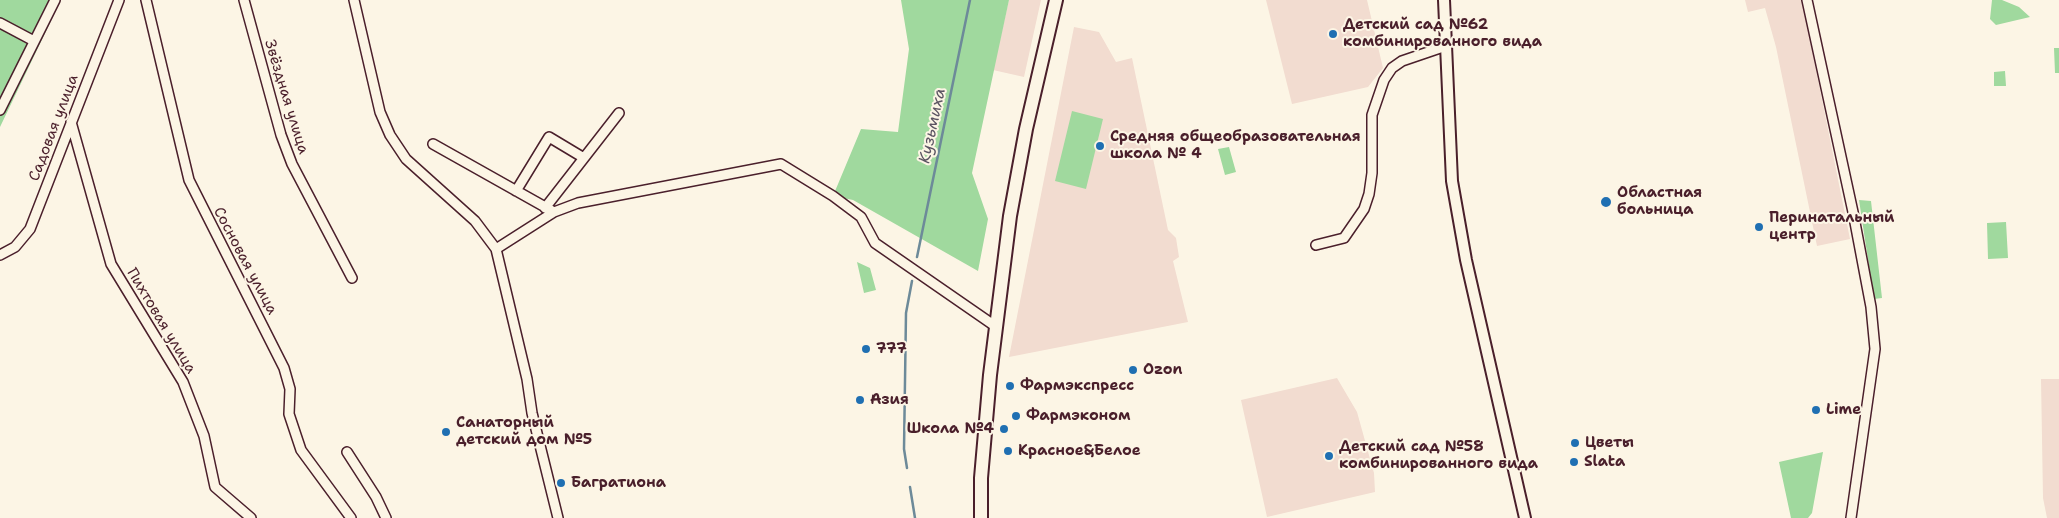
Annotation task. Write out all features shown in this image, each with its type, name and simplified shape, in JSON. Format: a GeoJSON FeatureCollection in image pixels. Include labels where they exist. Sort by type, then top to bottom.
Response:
{"type":"FeatureCollection","features":[{"type":"Feature","properties":{"kind":"main road"},"geometry":{"type":"LineString","coordinates":[[981,518],[981,478],[995,326],[1010,216],[1026,129],[1056,0]]}},
{"type":"Feature","properties":{"kind":"street"},"geometry":{"type":"LineString","coordinates":[[0,110],[55,0]]}},
{"type":"Feature","properties":{"kind":"street","name":"Садовая улица"},"geometry":{"type":"LineString","coordinates":[[0,255],[15,247],[30,229],[119,0]]}},
{"type":"Feature","properties":{"kind":"street","name":"Сосновая улица"},"geometry":{"type":"LineString","coordinates":[[146,0],[189,180],[197,201],[258,312],[284,368],[290,390],[289,414],[302,450],[351,518]]}},
{"type":"Feature","properties":{"kind":"street","name":"Звёздная улица"},"geometry":{"type":"LineString","coordinates":[[244,0],[281,135],[292,164],[352,278]]}},
{"type":"Feature","properties":{"kind":"street"},"geometry":{"type":"LineString","coordinates":[[354,0],[380,112],[390,134],[406,158],[474,220],[496,249],[527,379],[532,413],[558,518]]}},
{"type":"Feature","properties":{"kind":"street"},"geometry":{"type":"LineString","coordinates":[[1444,0],[1454,199],[1483,339],[1525,518]]}},
{"type":"Feature","properties":{"kind":"street"},"geometry":{"type":"LineString","coordinates":[[1807,0],[1853,212],[1871,307],[1875,349],[1851,518]]}},
{"type":"Feature","properties":{"kind":"street"},"geometry":{"type":"LineString","coordinates":[[0,23],[34,41]]}},
{"type":"Feature","properties":{"kind":"street"},"geometry":{"type":"LineString","coordinates":[[1316,245],[1344,238],[1364,209],[1372,180],[1372,115],[1384,80],[1392,68],[1402,61],[1446,46]]}},
{"type":"Feature","properties":{"kind":"street"},"geometry":{"type":"LineString","coordinates":[[545,208],[619,113]]}},
{"type":"Feature","properties":{"kind":"street","name":"Пихтовая улица"},"geometry":{"type":"LineString","coordinates":[[71,122],[112,264],[169,355],[183,382],[204,436],[215,487],[251,518]]}},
{"type":"Feature","properties":{"kind":"street"},"geometry":{"type":"LineString","coordinates":[[516,191],[549,136],[584,158]]}},
{"type":"Feature","properties":{"kind":"street"},"geometry":{"type":"LineString","coordinates":[[433,144],[554,212]]}},
{"type":"Feature","properties":{"kind":"street"},"geometry":{"type":"LineString","coordinates":[[496,249],[554,212],[578,203],[781,164],[833,196],[861,217],[875,243],[995,326]]}},
{"type":"Feature","properties":{"kind":"street"},"geometry":{"type":"LineString","coordinates":[[347,452],[376,497],[386,518]]}},
{"type":"Feature","properties":{"kind":"shaded area"},"geometry":{"type":"Polygon","coordinates":[[[1009,0],[1041,0],[1024,77],[993,70],[1009,0]]]}},
{"type":"Feature","properties":{"kind":"shaded area"},"geometry":{"type":"Polygon","coordinates":[[[1266,0],[1367,0],[1383,68],[1368,87],[1292,104],[1266,0]]]}},
{"type":"Feature","properties":{"kind":"shaded area"},"geometry":{"type":"Polygon","coordinates":[[[1745,0],[1802,0],[1850,239],[1817,246],[1776,47],[1765,8],[1748,12],[1745,0]]]}},
{"type":"Feature","properties":{"kind":"shaded area","name":"Средняя общеобразовательная школа № 4"},"geometry":{"type":"Polygon","coordinates":[[[1074,27],[1099,32],[1116,62],[1132,58],[1168,230],[1176,238],[1179,257],[1173,261],[1188,322],[1009,357],[1074,27]]]}},
{"type":"Feature","properties":{"kind":"shaded area"},"geometry":{"type":"Polygon","coordinates":[[[1337,378],[1357,412],[1374,473],[1375,492],[1267,517],[1241,400],[1337,378]]]}},
{"type":"Feature","properties":{"kind":"shaded area"},"geometry":{"type":"Polygon","coordinates":[[[2041,379],[2059,379],[2059,518],[2047,518],[2043,498],[2041,379]]]}},
{"type":"Feature","properties":{"kind":"green space"},"geometry":{"type":"Polygon","coordinates":[[[0,0],[61,0],[0,127],[0,0]]]}},
{"type":"Feature","properties":{"kind":"green space"},"geometry":{"type":"Polygon","coordinates":[[[901,0],[1009,0],[972,173],[988,219],[978,271],[853,200],[833,196],[861,129],[898,132],[909,49],[901,0]]]}},
{"type":"Feature","properties":{"kind":"green space"},"geometry":{"type":"Polygon","coordinates":[[[1992,0],[2002,0],[2019,7],[2030,17],[1996,25],[1990,19],[1992,0]]]}},
{"type":"Feature","properties":{"kind":"green space"},"geometry":{"type":"Polygon","coordinates":[[[2054,48],[2059,48],[2059,73],[2055,73],[2054,48]]]}},
{"type":"Feature","properties":{"kind":"green space"},"geometry":{"type":"Polygon","coordinates":[[[2005,71],[2006,86],[1994,86],[1994,72],[2005,71]]]}},
{"type":"Feature","properties":{"kind":"green space"},"geometry":{"type":"Polygon","coordinates":[[[1072,111],[1103,119],[1086,189],[1055,181],[1072,111]]]}},
{"type":"Feature","properties":{"kind":"green space"},"geometry":{"type":"Polygon","coordinates":[[[1229,147],[1236,172],[1225,175],[1218,149],[1229,147]]]}},
{"type":"Feature","properties":{"kind":"green space"},"geometry":{"type":"Polygon","coordinates":[[[1859,200],[1871,201],[1882,298],[1874,299],[1859,200]]]}},
{"type":"Feature","properties":{"kind":"green space"},"geometry":{"type":"Polygon","coordinates":[[[2006,222],[2008,258],[1988,259],[1987,223],[2006,222]]]}},
{"type":"Feature","properties":{"kind":"green space"},"geometry":{"type":"Polygon","coordinates":[[[857,262],[870,268],[876,290],[864,293],[857,262]]]}},
{"type":"Feature","properties":{"kind":"green space"},"geometry":{"type":"Polygon","coordinates":[[[1823,452],[1812,513],[1808,518],[1791,518],[1779,462],[1823,452]]]}},
{"type":"Feature","properties":{"kind":"waterway","name":"Кузьмиха"},"geometry":{"type":"LineString","coordinates":[[917,257],[970,0]]}},
{"type":"Feature","properties":{"kind":"waterway","name":"Кузьмиха"},"geometry":{"type":"LineString","coordinates":[[907,468],[904,449],[906,313],[912,281]]}},
{"type":"Feature","properties":{"kind":"waterway","name":"Кузьмиха"},"geometry":{"type":"LineString","coordinates":[[910,487],[915,518]]}},
{"type":"Feature","properties":{"kind":"place","name":"Детский сад №62 комбинированного вида"},"geometry":{"type":"Point","coordinates":[1333,34]}},
{"type":"Feature","properties":{"kind":"place","name":"Средняя общеобразовательная школа № 4"},"geometry":{"type":"Point","coordinates":[1100,146]}},
{"type":"Feature","properties":{"kind":"place","name":"Областная больница"},"geometry":{"type":"Point","coordinates":[1606,202]}},
{"type":"Feature","properties":{"kind":"place","name":"Перинатальный центр"},"geometry":{"type":"Point","coordinates":[1759,227]}},
{"type":"Feature","properties":{"kind":"place","name":"777"},"geometry":{"type":"Point","coordinates":[866,349]}},
{"type":"Feature","properties":{"kind":"place","name":"Ozon"},"geometry":{"type":"Point","coordinates":[1133,370]}},
{"type":"Feature","properties":{"kind":"place","name":"Фармэкспресс"},"geometry":{"type":"Point","coordinates":[1010,386]}},
{"type":"Feature","properties":{"kind":"place","name":"Азия"},"geometry":{"type":"Point","coordinates":[860,400]}},
{"type":"Feature","properties":{"kind":"place","name":"Lime"},"geometry":{"type":"Point","coordinates":[1816,410]}},
{"type":"Feature","properties":{"kind":"place","name":"Фармэконом"},"geometry":{"type":"Point","coordinates":[1016,416]}},
{"type":"Feature","properties":{"kind":"place","name":"Школа №4"},"geometry":{"type":"Point","coordinates":[1004,429]}},
{"type":"Feature","properties":{"kind":"place","name":"Санаторный детский дом №5"},"geometry":{"type":"Point","coordinates":[446,432]}},
{"type":"Feature","properties":{"kind":"place","name":"Цветы"},"geometry":{"type":"Point","coordinates":[1575,443]}},
{"type":"Feature","properties":{"kind":"place","name":"Красное&Белое"},"geometry":{"type":"Point","coordinates":[1008,451]}},
{"type":"Feature","properties":{"kind":"place","name":"Детский сад №58 комбинированного вида"},"geometry":{"type":"Point","coordinates":[1329,456]}},
{"type":"Feature","properties":{"kind":"place","name":"Slata"},"geometry":{"type":"Point","coordinates":[1574,462]}},
{"type":"Feature","properties":{"kind":"place","name":"Багратиона"},"geometry":{"type":"Point","coordinates":[561,483]}}]}
